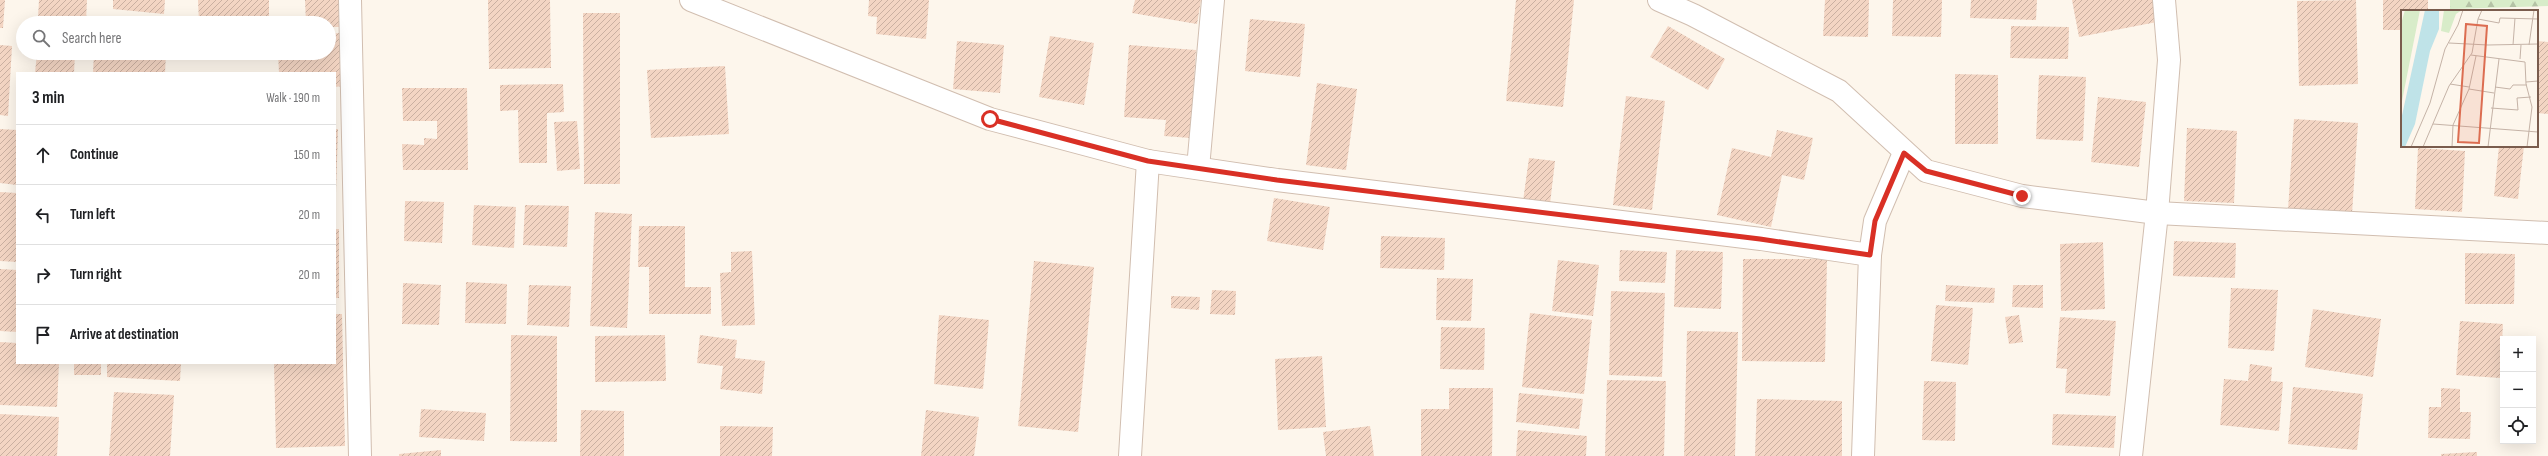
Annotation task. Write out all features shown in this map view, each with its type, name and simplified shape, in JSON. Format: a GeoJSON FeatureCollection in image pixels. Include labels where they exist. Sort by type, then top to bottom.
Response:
{"type":"FeatureCollection","features":[{"type":"Feature","properties":{"kind":"street"},"geometry":{"type":"LineString","coordinates":[[350,0],[360,456]]}},
{"type":"Feature","properties":{"kind":"street"},"geometry":{"type":"LineString","coordinates":[[691,0],[990,119],[1148,161],[1277,180],[1760,239],[1870,255]]}},
{"type":"Feature","properties":{"kind":"street"},"geometry":{"type":"LineString","coordinates":[[1198,168],[1213,0]]}},
{"type":"Feature","properties":{"kind":"street"},"geometry":{"type":"LineString","coordinates":[[1659,0],[1693,15],[1839,91],[1904,153],[1926,171],[2022,196],[2157,213],[2548,233]]}},
{"type":"Feature","properties":{"kind":"street"},"geometry":{"type":"LineString","coordinates":[[2131,456],[2157,213],[2169,60],[2164,0]]}},
{"type":"Feature","properties":{"kind":"street"},"geometry":{"type":"LineString","coordinates":[[1863,456],[1870,255],[1875,221],[1904,153]]}},
{"type":"Feature","properties":{"kind":"street"},"geometry":{"type":"LineString","coordinates":[[1130,456],[1148,161]]}},
{"type":"Feature","properties":{"kind":"green space"},"geometry":{"type":"Polygon","coordinates":[[[2450,0],[2548,0],[2548,6],[2450,9],[2450,0]]]}},
{"type":"Feature","properties":{"kind":"building"},"geometry":{"type":"Polygon","coordinates":[[[0,0],[5,0],[3,28],[0,28],[0,0]]]}},
{"type":"Feature","properties":{"kind":"building"},"geometry":{"type":"Polygon","coordinates":[[[39,0],[87,0],[86,16],[38,16],[39,0]]]}},
{"type":"Feature","properties":{"kind":"building"},"geometry":{"type":"Polygon","coordinates":[[[113,0],[165,0],[164,14],[113,9],[113,0]]]}},
{"type":"Feature","properties":{"kind":"building"},"geometry":{"type":"Polygon","coordinates":[[[198,0],[269,0],[269,16],[199,16],[198,0]]]}},
{"type":"Feature","properties":{"kind":"building"},"geometry":{"type":"Polygon","coordinates":[[[305,0],[340,0],[341,27],[336,27],[336,16],[306,16],[305,0]]]}},
{"type":"Feature","properties":{"kind":"building"},"geometry":{"type":"Polygon","coordinates":[[[488,0],[550,0],[551,68],[489,69],[488,0]]]}},
{"type":"Feature","properties":{"kind":"building"},"geometry":{"type":"Polygon","coordinates":[[[869,0],[929,0],[926,39],[876,34],[877,17],[868,16],[869,0]]]}},
{"type":"Feature","properties":{"kind":"building"},"geometry":{"type":"Polygon","coordinates":[[[1135,0],[1201,0],[1197,24],[1132,13],[1135,0]]]}},
{"type":"Feature","properties":{"kind":"building"},"geometry":{"type":"Polygon","coordinates":[[[1516,0],[1574,0],[1563,107],[1506,101],[1516,0]]]}},
{"type":"Feature","properties":{"kind":"building"},"geometry":{"type":"Polygon","coordinates":[[[1825,0],[1869,0],[1868,37],[1823,36],[1825,0]]]}},
{"type":"Feature","properties":{"kind":"building"},"geometry":{"type":"Polygon","coordinates":[[[1893,0],[1942,0],[1941,37],[1892,36],[1893,0]]]}},
{"type":"Feature","properties":{"kind":"building"},"geometry":{"type":"Polygon","coordinates":[[[1971,0],[2037,0],[2036,20],[1970,18],[1971,0]]]}},
{"type":"Feature","properties":{"kind":"building"},"geometry":{"type":"Polygon","coordinates":[[[2072,0],[2153,0],[2157,22],[2079,37],[2072,0]]]}},
{"type":"Feature","properties":{"kind":"building"},"geometry":{"type":"Polygon","coordinates":[[[2356,0],[2358,84],[2299,86],[2297,1],[2356,0]]]}},
{"type":"Feature","properties":{"kind":"building"},"geometry":{"type":"Polygon","coordinates":[[[2383,0],[2428,0],[2428,10],[2401,10],[2401,30],[2383,30],[2383,0]]]}},
{"type":"Feature","properties":{"kind":"building"},"geometry":{"type":"Polygon","coordinates":[[[583,13],[620,13],[620,184],[584,184],[583,13]]]}},
{"type":"Feature","properties":{"kind":"building"},"geometry":{"type":"Polygon","coordinates":[[[1250,19],[1305,24],[1300,77],[1245,71],[1250,19]]]}},
{"type":"Feature","properties":{"kind":"building"},"geometry":{"type":"Polygon","coordinates":[[[1668,26],[1725,59],[1708,90],[1650,57],[1668,26]]]}},
{"type":"Feature","properties":{"kind":"building"},"geometry":{"type":"Polygon","coordinates":[[[2011,26],[2069,27],[2068,59],[2010,58],[2011,26]]]}},
{"type":"Feature","properties":{"kind":"building"},"geometry":{"type":"Polygon","coordinates":[[[336,33],[339,33],[343,86],[336,87],[336,72],[279,72],[278,60],[336,60],[336,33]]]}},
{"type":"Feature","properties":{"kind":"building"},"geometry":{"type":"Polygon","coordinates":[[[1050,36],[1094,43],[1084,105],[1039,97],[1050,36]]]}},
{"type":"Feature","properties":{"kind":"building"},"geometry":{"type":"Polygon","coordinates":[[[957,41],[1004,45],[1000,93],[953,89],[957,41]]]}},
{"type":"Feature","properties":{"kind":"building"},"geometry":{"type":"Polygon","coordinates":[[[2538,41],[2548,42],[2548,114],[2538,113],[2538,41]]]}},
{"type":"Feature","properties":{"kind":"building"},"geometry":{"type":"Polygon","coordinates":[[[0,45],[12,46],[8,116],[0,115],[0,45]]]}},
{"type":"Feature","properties":{"kind":"building"},"geometry":{"type":"Polygon","coordinates":[[[1129,45],[1196,50],[1190,138],[1164,136],[1166,120],[1124,117],[1129,45]]]}},
{"type":"Feature","properties":{"kind":"building"},"geometry":{"type":"Polygon","coordinates":[[[36,60],[75,60],[74,72],[35,72],[36,60]]]}},
{"type":"Feature","properties":{"kind":"building"},"geometry":{"type":"Polygon","coordinates":[[[94,60],[166,60],[165,72],[93,72],[94,60]]]}},
{"type":"Feature","properties":{"kind":"building"},"geometry":{"type":"Polygon","coordinates":[[[725,66],[729,134],[651,138],[647,70],[725,66]]]}},
{"type":"Feature","properties":{"kind":"building"},"geometry":{"type":"Polygon","coordinates":[[[1955,74],[1998,75],[1998,144],[1955,144],[1955,74]]]}},
{"type":"Feature","properties":{"kind":"building"},"geometry":{"type":"Polygon","coordinates":[[[2039,75],[2086,77],[2083,141],[2036,139],[2039,75]]]}},
{"type":"Feature","properties":{"kind":"building"},"geometry":{"type":"Polygon","coordinates":[[[1317,83],[1357,89],[1346,170],[1306,165],[1317,83]]]}},
{"type":"Feature","properties":{"kind":"building"},"geometry":{"type":"Polygon","coordinates":[[[563,84],[564,112],[547,113],[547,163],[519,163],[518,110],[500,111],[500,85],[563,84]]]}},
{"type":"Feature","properties":{"kind":"building"},"geometry":{"type":"Polygon","coordinates":[[[402,88],[467,88],[468,170],[403,170],[402,144],[424,145],[424,138],[437,139],[437,121],[403,121],[402,88]]]}},
{"type":"Feature","properties":{"kind":"building"},"geometry":{"type":"Polygon","coordinates":[[[1626,96],[1665,101],[1652,210],[1613,205],[1626,96]]]}},
{"type":"Feature","properties":{"kind":"building"},"geometry":{"type":"Polygon","coordinates":[[[2098,97],[2146,102],[2139,167],[2091,162],[2098,97]]]}},
{"type":"Feature","properties":{"kind":"building"},"geometry":{"type":"Polygon","coordinates":[[[2294,119],[2358,123],[2352,214],[2288,210],[2294,119]]]}},
{"type":"Feature","properties":{"kind":"building"},"geometry":{"type":"Polygon","coordinates":[[[577,121],[580,169],[557,171],[554,122],[577,121]]]}},
{"type":"Feature","properties":{"kind":"building"},"geometry":{"type":"Polygon","coordinates":[[[2187,128],[2237,131],[2234,203],[2184,201],[2187,128]]]}},
{"type":"Feature","properties":{"kind":"building"},"geometry":{"type":"Polygon","coordinates":[[[0,129],[16,130],[16,185],[0,183],[0,129]]]}},
{"type":"Feature","properties":{"kind":"building"},"geometry":{"type":"Polygon","coordinates":[[[336,129],[338,129],[336,192],[336,129]]]}},
{"type":"Feature","properties":{"kind":"building"},"geometry":{"type":"Polygon","coordinates":[[[1777,130],[1813,138],[1804,180],[1782,175],[1771,227],[1717,215],[1732,148],[1771,157],[1777,130]]]}},
{"type":"Feature","properties":{"kind":"building"},"geometry":{"type":"Polygon","coordinates":[[[2499,147],[2524,147],[2518,199],[2494,196],[2499,147]]]}},
{"type":"Feature","properties":{"kind":"building"},"geometry":{"type":"Polygon","coordinates":[[[2418,148],[2465,151],[2462,212],[2415,209],[2418,148]]]}},
{"type":"Feature","properties":{"kind":"building"},"geometry":{"type":"Polygon","coordinates":[[[1529,158],[1555,161],[1550,204],[1523,201],[1529,158]]]}},
{"type":"Feature","properties":{"kind":"building"},"geometry":{"type":"Polygon","coordinates":[[[0,192],[16,193],[16,262],[0,261],[0,192]]]}},
{"type":"Feature","properties":{"kind":"building"},"geometry":{"type":"Polygon","coordinates":[[[1274,198],[1330,207],[1323,250],[1267,241],[1274,198]]]}},
{"type":"Feature","properties":{"kind":"building"},"geometry":{"type":"Polygon","coordinates":[[[405,201],[444,202],[442,243],[404,241],[405,201]]]}},
{"type":"Feature","properties":{"kind":"building"},"geometry":{"type":"Polygon","coordinates":[[[474,205],[516,207],[514,248],[472,245],[474,205]]]}},
{"type":"Feature","properties":{"kind":"building"},"geometry":{"type":"Polygon","coordinates":[[[525,205],[569,206],[567,247],[523,245],[525,205]]]}},
{"type":"Feature","properties":{"kind":"building"},"geometry":{"type":"Polygon","coordinates":[[[595,212],[632,214],[627,328],[590,326],[595,212]]]}},
{"type":"Feature","properties":{"kind":"building"},"geometry":{"type":"Polygon","coordinates":[[[639,226],[685,226],[685,287],[711,287],[711,314],[649,314],[649,267],[638,267],[639,226]]]}},
{"type":"Feature","properties":{"kind":"building"},"geometry":{"type":"Polygon","coordinates":[[[336,229],[339,229],[339,298],[336,298],[336,229]]]}},
{"type":"Feature","properties":{"kind":"building"},"geometry":{"type":"Polygon","coordinates":[[[1381,236],[1445,238],[1444,270],[1380,268],[1381,236]]]}},
{"type":"Feature","properties":{"kind":"building"},"geometry":{"type":"Polygon","coordinates":[[[2174,241],[2236,243],[2235,278],[2173,276],[2174,241]]]}},
{"type":"Feature","properties":{"kind":"building"},"geometry":{"type":"Polygon","coordinates":[[[2103,242],[2105,309],[2061,311],[2060,244],[2103,242]]]}},
{"type":"Feature","properties":{"kind":"building"},"geometry":{"type":"Polygon","coordinates":[[[1620,250],[1667,252],[1665,283],[1619,281],[1620,250]]]}},
{"type":"Feature","properties":{"kind":"building"},"geometry":{"type":"Polygon","coordinates":[[[1676,250],[1723,252],[1721,309],[1674,307],[1676,250]]]}},
{"type":"Feature","properties":{"kind":"building"},"geometry":{"type":"Polygon","coordinates":[[[752,251],[755,325],[722,326],[720,273],[731,272],[731,252],[752,251]]]}},
{"type":"Feature","properties":{"kind":"building"},"geometry":{"type":"Polygon","coordinates":[[[2465,253],[2515,254],[2514,304],[2465,304],[2465,253]]]}},
{"type":"Feature","properties":{"kind":"building"},"geometry":{"type":"Polygon","coordinates":[[[1743,259],[1827,259],[1825,362],[1742,361],[1743,259]]]}},
{"type":"Feature","properties":{"kind":"building"},"geometry":{"type":"Polygon","coordinates":[[[1558,260],[1599,265],[1593,316],[1552,311],[1558,260]]]}},
{"type":"Feature","properties":{"kind":"building"},"geometry":{"type":"Polygon","coordinates":[[[1034,261],[1094,267],[1078,432],[1018,426],[1034,261]]]}},
{"type":"Feature","properties":{"kind":"building"},"geometry":{"type":"Polygon","coordinates":[[[0,269],[16,270],[16,332],[0,331],[0,269]]]}},
{"type":"Feature","properties":{"kind":"building"},"geometry":{"type":"Polygon","coordinates":[[[1437,278],[1473,279],[1471,321],[1436,320],[1437,278]]]}},
{"type":"Feature","properties":{"kind":"building"},"geometry":{"type":"Polygon","coordinates":[[[466,282],[507,284],[506,324],[465,323],[466,282]]]}},
{"type":"Feature","properties":{"kind":"building"},"geometry":{"type":"Polygon","coordinates":[[[403,283],[441,285],[439,325],[402,324],[403,283]]]}},
{"type":"Feature","properties":{"kind":"building"},"geometry":{"type":"Polygon","coordinates":[[[529,285],[571,286],[569,327],[527,325],[529,285]]]}},
{"type":"Feature","properties":{"kind":"building"},"geometry":{"type":"Polygon","coordinates":[[[1946,285],[1995,288],[1994,303],[1945,301],[1946,285]]]}},
{"type":"Feature","properties":{"kind":"building"},"geometry":{"type":"Polygon","coordinates":[[[2013,285],[2043,285],[2043,308],[2012,307],[2013,285]]]}},
{"type":"Feature","properties":{"kind":"building"},"geometry":{"type":"Polygon","coordinates":[[[2231,288],[2278,290],[2274,351],[2228,348],[2231,288]]]}},
{"type":"Feature","properties":{"kind":"building"},"geometry":{"type":"Polygon","coordinates":[[[1212,290],[1236,291],[1235,315],[1210,314],[1212,290]]]}},
{"type":"Feature","properties":{"kind":"building"},"geometry":{"type":"Polygon","coordinates":[[[1611,291],[1665,293],[1662,377],[1609,375],[1611,291]]]}},
{"type":"Feature","properties":{"kind":"building"},"geometry":{"type":"Polygon","coordinates":[[[1171,296],[1200,297],[1199,310],[1171,308],[1171,296]]]}},
{"type":"Feature","properties":{"kind":"building"},"geometry":{"type":"Polygon","coordinates":[[[1936,305],[1973,308],[1968,365],[1931,361],[1936,305]]]}},
{"type":"Feature","properties":{"kind":"building"},"geometry":{"type":"Polygon","coordinates":[[[2313,309],[2381,319],[2373,377],[2305,367],[2313,309]]]}},
{"type":"Feature","properties":{"kind":"building"},"geometry":{"type":"Polygon","coordinates":[[[1530,313],[1592,320],[1584,394],[1522,387],[1530,313]]]}},
{"type":"Feature","properties":{"kind":"building"},"geometry":{"type":"Polygon","coordinates":[[[336,314],[342,314],[345,446],[276,448],[274,364],[336,364],[336,314]]]}},
{"type":"Feature","properties":{"kind":"building"},"geometry":{"type":"Polygon","coordinates":[[[939,315],[989,320],[983,389],[934,384],[939,315]]]}},
{"type":"Feature","properties":{"kind":"building"},"geometry":{"type":"Polygon","coordinates":[[[2019,315],[2023,342],[2009,344],[2005,317],[2019,315]]]}},
{"type":"Feature","properties":{"kind":"building"},"geometry":{"type":"Polygon","coordinates":[[[2060,317],[2116,321],[2110,396],[2065,393],[2067,369],[2056,368],[2060,317]]]}},
{"type":"Feature","properties":{"kind":"building"},"geometry":{"type":"Polygon","coordinates":[[[2460,321],[2503,324],[2502,336],[2500,336],[2500,378],[2456,375],[2460,321]]]}},
{"type":"Feature","properties":{"kind":"building"},"geometry":{"type":"Polygon","coordinates":[[[1441,327],[1485,328],[1484,370],[1440,369],[1441,327]]]}},
{"type":"Feature","properties":{"kind":"building"},"geometry":{"type":"Polygon","coordinates":[[[1687,331],[1738,332],[1735,456],[1684,456],[1687,331]]]}},
{"type":"Feature","properties":{"kind":"building"},"geometry":{"type":"Polygon","coordinates":[[[511,335],[557,336],[557,442],[510,441],[511,335]]]}},
{"type":"Feature","properties":{"kind":"building"},"geometry":{"type":"Polygon","coordinates":[[[665,335],[666,381],[595,382],[595,336],[665,335]]]}},
{"type":"Feature","properties":{"kind":"building"},"geometry":{"type":"Polygon","coordinates":[[[700,335],[737,340],[735,358],[765,361],[762,394],[720,389],[723,366],[697,363],[700,335]]]}},
{"type":"Feature","properties":{"kind":"building"},"geometry":{"type":"Polygon","coordinates":[[[0,342],[16,343],[16,364],[59,364],[57,407],[0,405],[0,342]]]}},
{"type":"Feature","properties":{"kind":"building"},"geometry":{"type":"Polygon","coordinates":[[[1322,356],[1326,427],[1278,430],[1275,359],[1322,356]]]}},
{"type":"Feature","properties":{"kind":"building"},"geometry":{"type":"Polygon","coordinates":[[[74,364],[101,364],[101,375],[74,375],[74,364]]]}},
{"type":"Feature","properties":{"kind":"building"},"geometry":{"type":"Polygon","coordinates":[[[107,364],[181,364],[180,381],[107,377],[107,364]]]}},
{"type":"Feature","properties":{"kind":"building"},"geometry":{"type":"Polygon","coordinates":[[[2250,364],[2272,367],[2271,381],[2283,382],[2279,431],[2220,425],[2224,379],[2248,381],[2250,364]]]}},
{"type":"Feature","properties":{"kind":"building"},"geometry":{"type":"Polygon","coordinates":[[[1607,380],[1666,381],[1664,456],[1605,456],[1607,380]]]}},
{"type":"Feature","properties":{"kind":"building"},"geometry":{"type":"Polygon","coordinates":[[[1924,381],[1956,382],[1955,441],[1922,440],[1924,381]]]}},
{"type":"Feature","properties":{"kind":"building"},"geometry":{"type":"Polygon","coordinates":[[[2293,387],[2363,394],[2357,450],[2288,444],[2293,387]]]}},
{"type":"Feature","properties":{"kind":"building"},"geometry":{"type":"Polygon","coordinates":[[[1449,388],[1493,388],[1492,456],[1421,456],[1421,409],[1449,409],[1449,388]]]}},
{"type":"Feature","properties":{"kind":"building"},"geometry":{"type":"Polygon","coordinates":[[[2441,388],[2460,389],[2460,412],[2471,412],[2470,439],[2428,438],[2429,407],[2441,407],[2441,388]]]}},
{"type":"Feature","properties":{"kind":"building"},"geometry":{"type":"Polygon","coordinates":[[[114,392],[174,395],[170,456],[109,456],[114,392]]]}},
{"type":"Feature","properties":{"kind":"building"},"geometry":{"type":"Polygon","coordinates":[[[1519,393],[1583,399],[1579,429],[1516,422],[1519,393]]]}},
{"type":"Feature","properties":{"kind":"building"},"geometry":{"type":"Polygon","coordinates":[[[1757,399],[1842,401],[1842,456],[1755,456],[1757,399]]]}},
{"type":"Feature","properties":{"kind":"building"},"geometry":{"type":"Polygon","coordinates":[[[421,409],[486,413],[484,441],[419,437],[421,409]]]}},
{"type":"Feature","properties":{"kind":"building"},"geometry":{"type":"Polygon","coordinates":[[[581,410],[624,411],[624,456],[580,456],[581,410]]]}},
{"type":"Feature","properties":{"kind":"building"},"geometry":{"type":"Polygon","coordinates":[[[926,410],[979,417],[974,456],[921,456],[926,410]]]}},
{"type":"Feature","properties":{"kind":"building"},"geometry":{"type":"Polygon","coordinates":[[[0,414],[59,417],[57,456],[0,456],[0,414]]]}},
{"type":"Feature","properties":{"kind":"building"},"geometry":{"type":"Polygon","coordinates":[[[2053,414],[2116,416],[2114,448],[2052,445],[2053,414]]]}},
{"type":"Feature","properties":{"kind":"building"},"geometry":{"type":"Polygon","coordinates":[[[720,426],[773,427],[772,456],[720,456],[720,426]]]}},
{"type":"Feature","properties":{"kind":"building"},"geometry":{"type":"Polygon","coordinates":[[[1370,426],[1374,456],[1326,456],[1323,432],[1370,426]]]}},
{"type":"Feature","properties":{"kind":"building"},"geometry":{"type":"Polygon","coordinates":[[[1518,430],[1587,436],[1586,456],[1516,456],[1518,430]]]}},
{"type":"Feature","properties":{"kind":"building"},"geometry":{"type":"Polygon","coordinates":[[[441,450],[441,456],[399,456],[399,454],[441,450]]]}},
{"type":"Feature","properties":{"kind":"building"},"geometry":{"type":"Polygon","coordinates":[[[2477,452],[2477,456],[2441,456],[2441,454],[2477,452]]]}},
{"type":"Feature","properties":{"kind":"route"},"geometry":{"type":"LineString","coordinates":[[990,119],[1148,161],[1277,180],[1438,199],[1539,214],[1760,239],[1870,255],[1875,221],[1904,153],[1926,171],[2022,196]]}}]}
